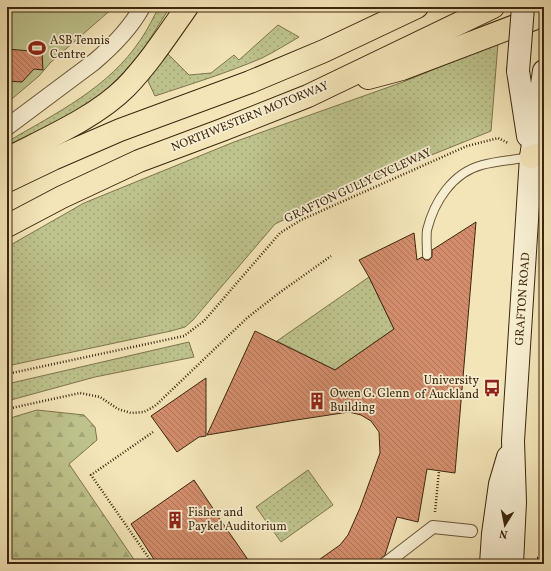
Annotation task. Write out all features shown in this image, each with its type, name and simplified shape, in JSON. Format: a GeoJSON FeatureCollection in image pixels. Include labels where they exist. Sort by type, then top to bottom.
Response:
{"type":"FeatureCollection","features":[{"type":"Feature","properties":{"kind":"highway"},"geometry":{"type":"LineString","coordinates":[[7,160],[100,109],[125,87],[139,72],[187,7]]}},
{"type":"Feature","properties":{"kind":"highway"},"geometry":{"type":"LineString","coordinates":[[7,181],[120,130],[250,82],[324,51],[417,7]]}},
{"type":"Feature","properties":{"kind":"highway","name":"NORTHWESTERN MOTORWAY"},"geometry":{"type":"LineString","coordinates":[[7,226],[62,197],[140,161],[308,96],[492,7]]}},
{"type":"Feature","properties":{"kind":"highway"},"geometry":{"type":"LineString","coordinates":[[308,96],[402,69],[544,15]]}},
{"type":"Feature","properties":{"kind":"main road","name":"GRAFTON ROAD"},"geometry":{"type":"LineString","coordinates":[[523,7],[518,71],[538,155]]}},
{"type":"Feature","properties":{"kind":"main road","name":"GRAFTON ROAD"},"geometry":{"type":"LineString","coordinates":[[512,564],[515,502],[513,441],[544,71]]}},
{"type":"Feature","properties":{"kind":"main road","name":"GRAFTON ROAD"},"geometry":{"type":"LineString","coordinates":[[491,564],[493,534],[500,484],[513,441]]}},
{"type":"Feature","properties":{"kind":"street"},"geometry":{"type":"LineString","coordinates":[[7,128],[102,55],[129,28],[142,7]]}},
{"type":"Feature","properties":{"kind":"street"},"geometry":{"type":"LineString","coordinates":[[385,564],[433,528],[471,531]]}},
{"type":"Feature","properties":{"kind":"lane"},"geometry":{"type":"LineString","coordinates":[[427,255],[427,232],[433,212],[447,187],[456,178],[481,165],[538,155]]}},
{"type":"Feature","properties":{"kind":"path","name":"GRAFTON GULLY CYCLEWAY"},"geometry":{"type":"LineString","coordinates":[[7,374],[184,336],[204,321],[280,233],[301,220],[330,206],[467,146],[498,138]]}},
{"type":"Feature","properties":{"kind":"path"},"geometry":{"type":"LineString","coordinates":[[7,409],[80,393],[100,397],[118,409],[131,413],[144,412],[155,406],[247,318],[278,293],[331,256]]}},
{"type":"Feature","properties":{"kind":"path"},"geometry":{"type":"LineString","coordinates":[[153,432],[91,474],[153,564]]}},
{"type":"Feature","properties":{"kind":"path"},"geometry":{"type":"LineString","coordinates":[[433,528],[439,471]]}},
{"type":"Feature","properties":{"kind":"path"},"geometry":{"type":"LineString","coordinates":[[537,558],[544,558]]}},
{"type":"Feature","properties":{"kind":"green space","name":"ASB Tennis Centre"},"geometry":{"type":"Polygon","coordinates":[[[7,7],[114,7],[51,62],[39,76],[7,103],[7,7]]]}},
{"type":"Feature","properties":{"kind":"green space"},"geometry":{"type":"Polygon","coordinates":[[[159,7],[170,7],[141,53],[103,93],[80,110],[7,152],[7,142],[62,110],[113,72],[141,39],[159,7]]]}},
{"type":"Feature","properties":{"kind":"green space"},"geometry":{"type":"Polygon","coordinates":[[[278,25],[299,37],[267,56],[209,78],[155,96],[148,81],[153,71],[168,54],[189,75],[211,73],[234,55],[239,60],[278,25]]]}},
{"type":"Feature","properties":{"kind":"green space"},"geometry":{"type":"Polygon","coordinates":[[[498,43],[491,131],[347,189],[275,224],[193,320],[185,327],[7,366],[7,247],[84,203],[234,142],[403,82],[498,43]]]}},
{"type":"Feature","properties":{"kind":"green space"},"geometry":{"type":"Polygon","coordinates":[[[369,277],[394,329],[335,370],[277,341],[369,277]]]}},
{"type":"Feature","properties":{"kind":"green space"},"geometry":{"type":"Polygon","coordinates":[[[189,342],[194,357],[95,377],[7,401],[7,384],[189,342]]]}},
{"type":"Feature","properties":{"kind":"green space"},"geometry":{"type":"Polygon","coordinates":[[[37,410],[84,415],[95,427],[97,440],[69,464],[135,561],[131,564],[7,564],[7,419],[37,410]]]}},
{"type":"Feature","properties":{"kind":"green space"},"geometry":{"type":"Polygon","coordinates":[[[308,470],[333,505],[281,542],[256,507],[308,470]]]}},
{"type":"Feature","properties":{"kind":"building"},"geometry":{"type":"Polygon","coordinates":[[[7,49],[42,52],[43,70],[34,69],[22,82],[7,81],[7,49]]]}},
{"type":"Feature","properties":{"kind":"building","name":"Owen G. Glenn Building"},"geometry":{"type":"Polygon","coordinates":[[[476,222],[455,473],[427,469],[418,522],[397,517],[385,555],[378,561],[378,564],[313,564],[340,545],[348,535],[360,508],[380,453],[379,432],[371,421],[361,415],[349,412],[207,435],[255,331],[335,370],[394,329],[369,277],[359,260],[414,233],[417,260],[422,257],[425,260],[429,260],[432,257],[432,250],[476,222]]]}},
{"type":"Feature","properties":{"kind":"building"},"geometry":{"type":"Polygon","coordinates":[[[206,378],[206,436],[199,437],[177,452],[151,416],[206,378]]]}},
{"type":"Feature","properties":{"kind":"building","name":"Fisher and Paykel Auditorium"},"geometry":{"type":"Polygon","coordinates":[[[194,480],[251,564],[157,564],[131,524],[194,480]]]}},
{"type":"Feature","properties":{"kind":"place","name":"ASB Tennis Centre"},"geometry":{"type":"Point","coordinates":[37,48]}},
{"type":"Feature","properties":{"kind":"place","name":"University of Auckland"},"geometry":{"type":"Point","coordinates":[492,388]}},
{"type":"Feature","properties":{"kind":"place","name":"Owen G. Glenn Building"},"geometry":{"type":"Point","coordinates":[317,401]}},
{"type":"Feature","properties":{"kind":"place","name":"Fisher and Paykel Auditorium"},"geometry":{"type":"Point","coordinates":[175,520]}}]}
